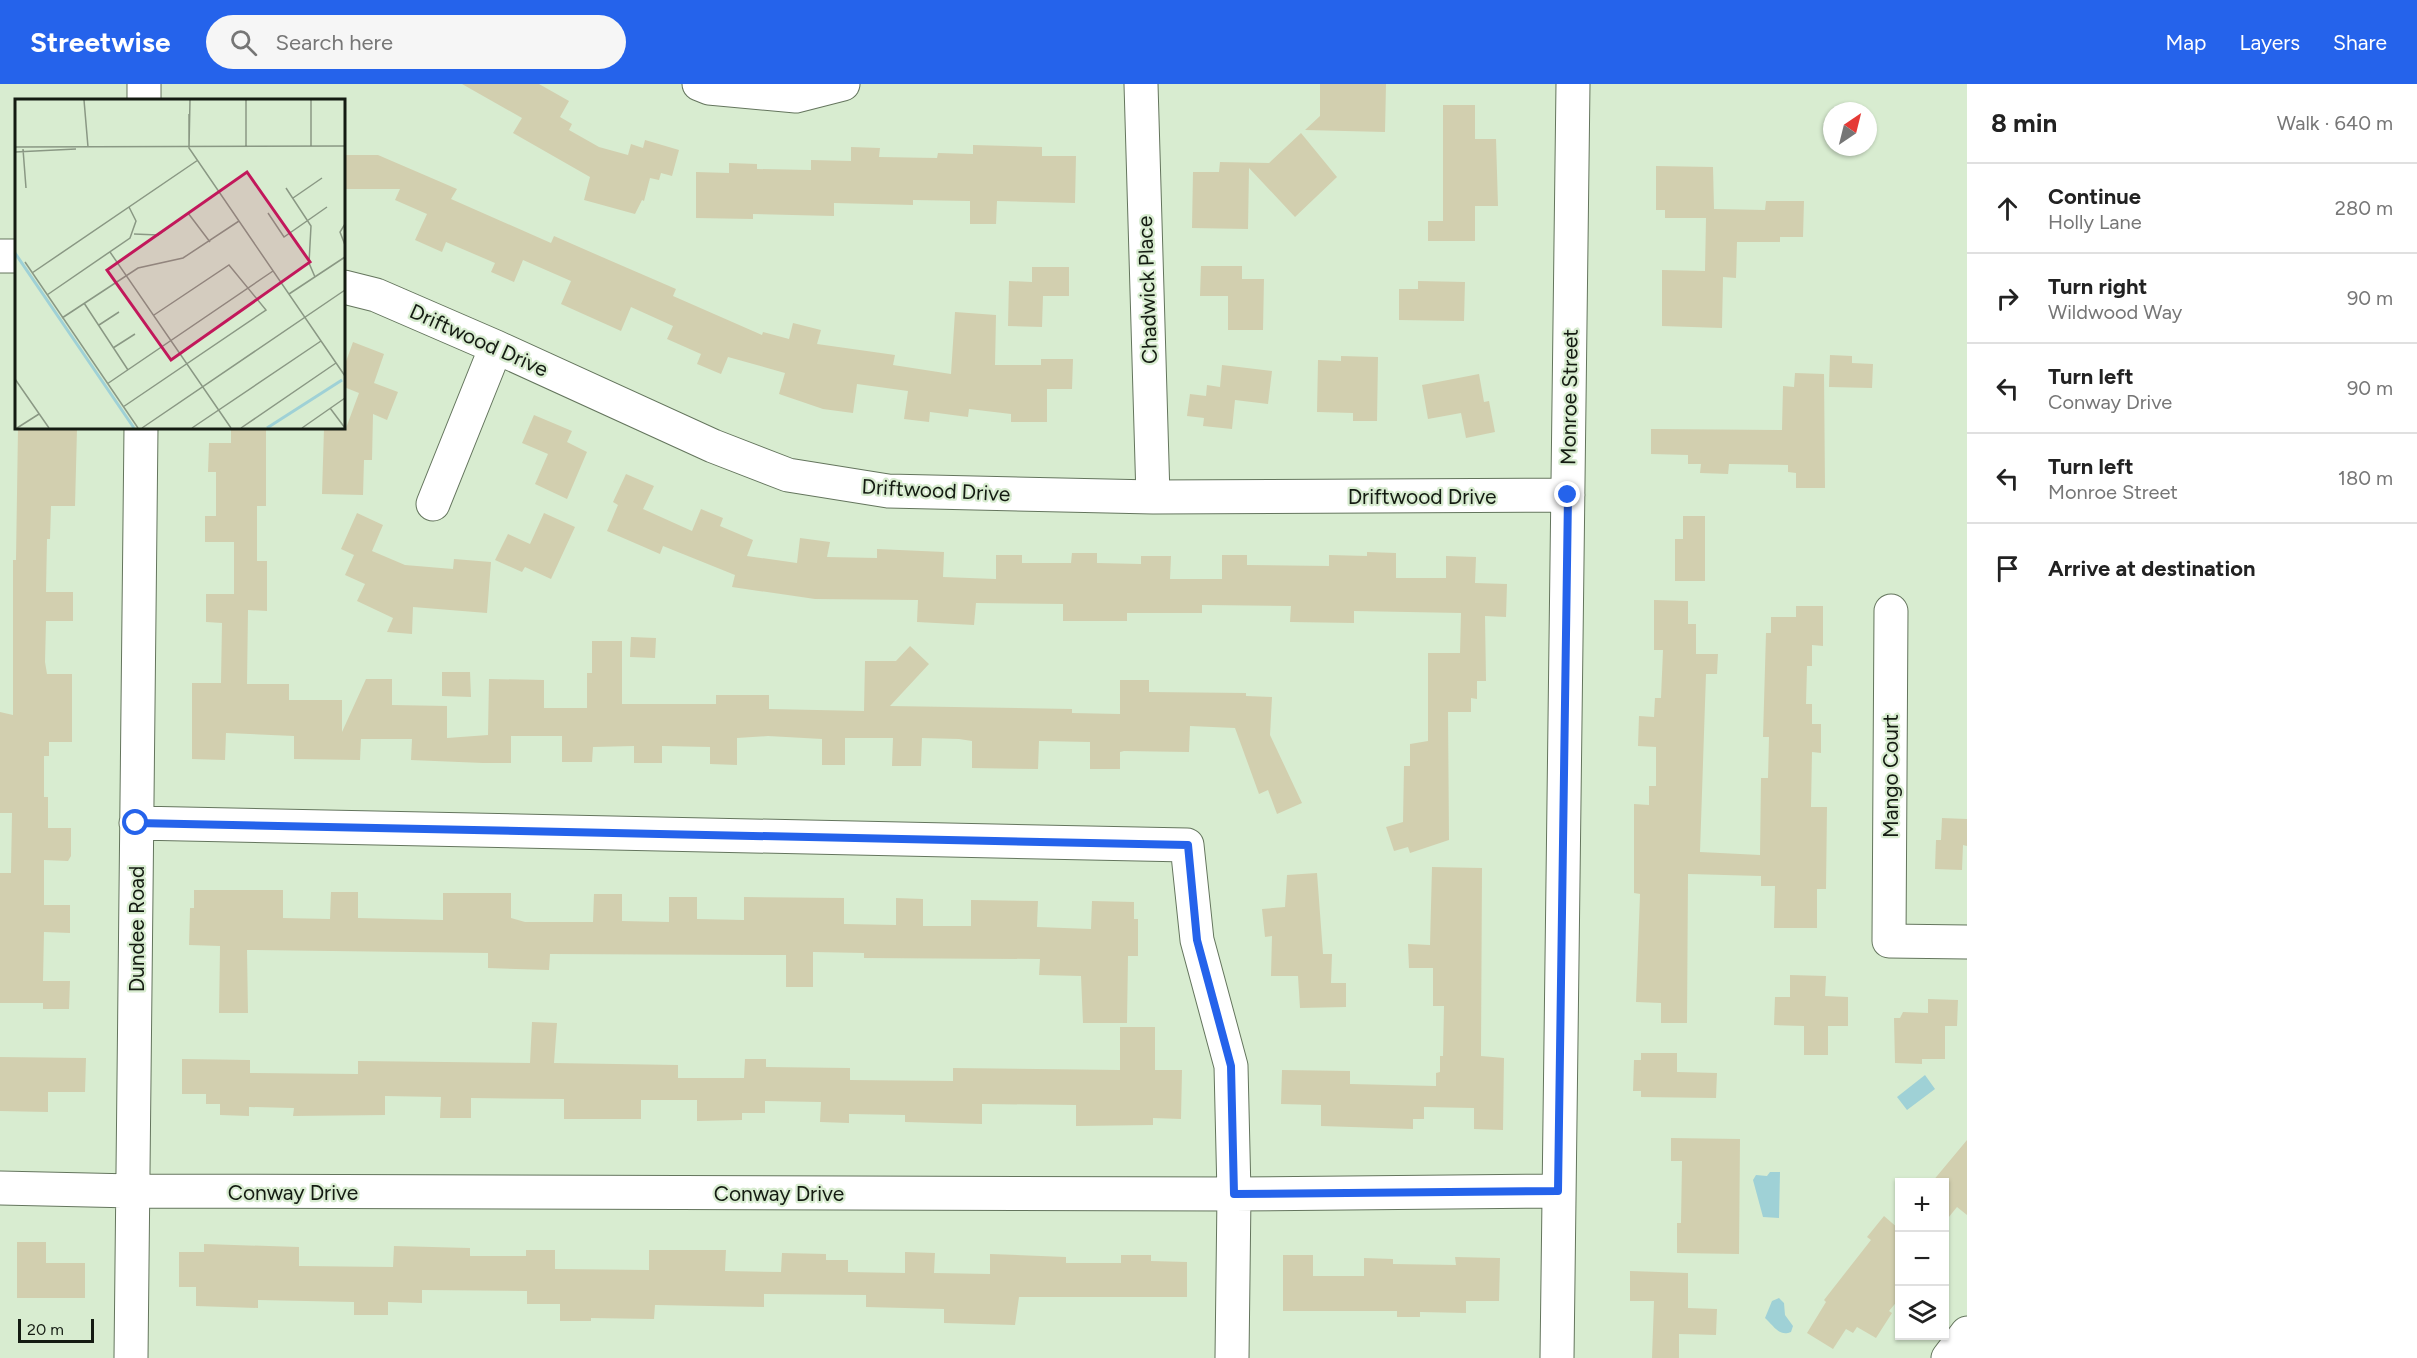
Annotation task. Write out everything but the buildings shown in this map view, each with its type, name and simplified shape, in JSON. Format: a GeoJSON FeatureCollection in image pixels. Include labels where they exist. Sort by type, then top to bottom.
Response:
{"type":"FeatureCollection","features":[{"type":"Feature","properties":{"kind":"street"},"geometry":{"type":"LineString","coordinates":[[699,84],[709,88],[796,96],[843,84]]}},
{"type":"Feature","properties":{"kind":"street","name":"Chadwick Place"},"geometry":{"type":"LineString","coordinates":[[1141,84],[1153,497]]}},
{"type":"Feature","properties":{"kind":"street","name":"Monroe Street"},"geometry":{"type":"LineString","coordinates":[[1557,1358],[1574,84]]}},
{"type":"Feature","properties":{"kind":"street","name":"Driftwood Drive"},"geometry":{"type":"LineString","coordinates":[[345,287],[375,295],[496,347],[713,446],[788,475],[888,491],[1153,497],[1568,495]]}},
{"type":"Feature","properties":{"kind":"street"},"geometry":{"type":"LineString","coordinates":[[433,504],[496,347]]}},
{"type":"Feature","properties":{"kind":"street","name":"Dundee Road"},"geometry":{"type":"LineString","coordinates":[[131,1358],[141,429]]}},
{"type":"Feature","properties":{"kind":"street","name":"Mango Court"},"geometry":{"type":"LineString","coordinates":[[1891,611],[1888,941],[1967,942]]}},
{"type":"Feature","properties":{"kind":"street"},"geometry":{"type":"LineString","coordinates":[[136,823],[1188,845],[1197,940],[1231,1066],[1234,1194],[1232,1358]]}},
{"type":"Feature","properties":{"kind":"street","name":"Conway Drive"},"geometry":{"type":"LineString","coordinates":[[0,1188],[133,1191],[1234,1194],[1558,1191]]}},
{"type":"Feature","properties":{"kind":"street"},"geometry":{"type":"LineString","coordinates":[[1948,1358],[1967,1333]]}},
{"type":"Feature","properties":{"kind":"water"},"geometry":{"type":"Polygon","coordinates":[[[1925,1075],[1935,1089],[1907,1110],[1897,1097],[1925,1075]]]}},
{"type":"Feature","properties":{"kind":"water"},"geometry":{"type":"Polygon","coordinates":[[[1770,1172],[1780,1172],[1779,1218],[1763,1217],[1753,1180],[1756,1175],[1767,1176],[1770,1172]]]}},
{"type":"Feature","properties":{"kind":"water"},"geometry":{"type":"Polygon","coordinates":[[[1779,1298],[1784,1303],[1785,1315],[1793,1326],[1791,1332],[1780,1332],[1765,1318],[1772,1301],[1779,1298]]]}},
{"type":"Feature","properties":{"kind":"route"},"geometry":{"type":"LineString","coordinates":[[136,823],[1188,845],[1197,940],[1231,1066],[1234,1194],[1558,1191],[1568,495]]}}]}
